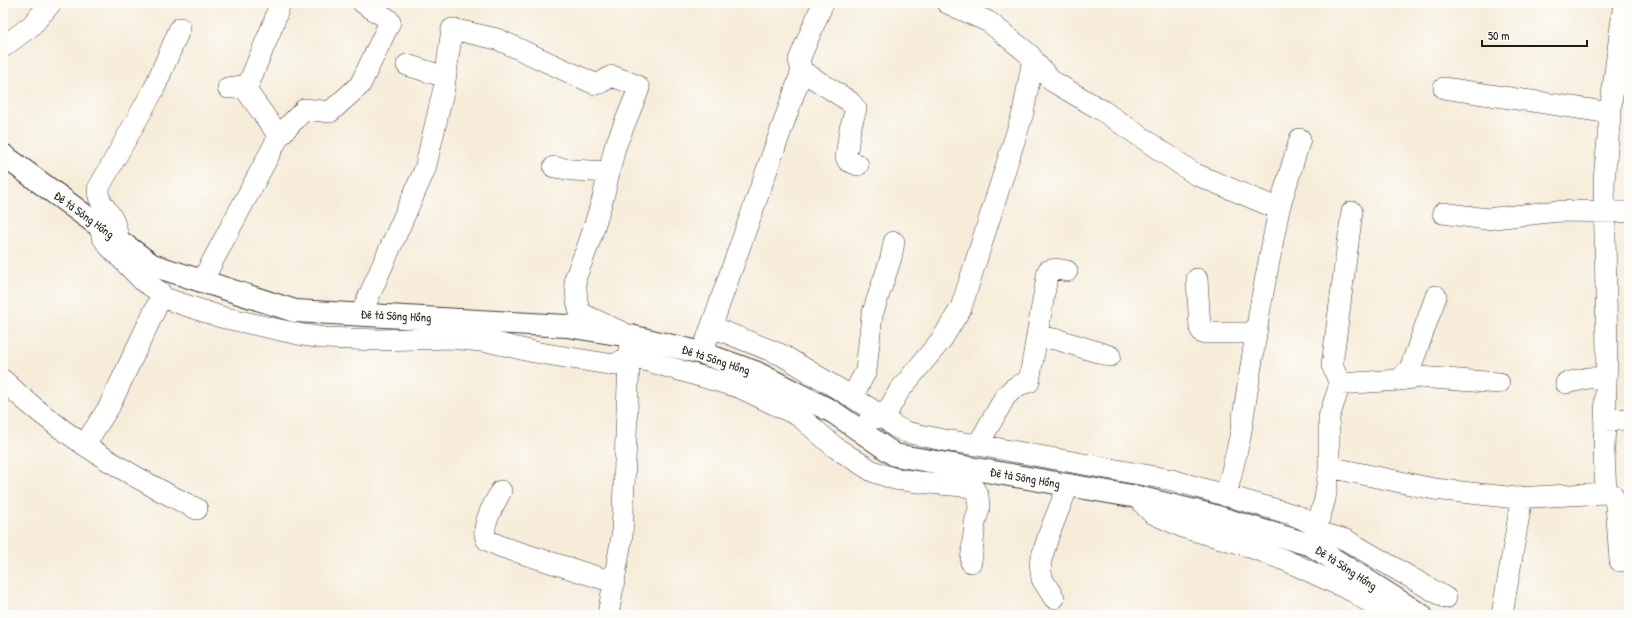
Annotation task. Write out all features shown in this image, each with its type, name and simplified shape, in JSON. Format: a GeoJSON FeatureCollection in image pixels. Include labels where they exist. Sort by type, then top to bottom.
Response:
{"type":"FeatureCollection","features":[{"type":"Feature","properties":{"kind":"main road","name":"Đê tả Sông Hồng"},"geometry":{"type":"LineString","coordinates":[[3,155],[152,265],[295,310],[567,326],[630,346],[702,353],[755,372],[833,412],[895,455],[1137,497],[1211,515],[1314,534],[1366,581],[1421,615]]}},
{"type":"Feature","properties":{"kind":"street"},"geometry":{"type":"LineString","coordinates":[[3,47],[31,26],[51,3]]}},
{"type":"Feature","properties":{"kind":"street"},"geometry":{"type":"LineString","coordinates":[[279,136],[237,89],[274,22],[280,3]]}},
{"type":"Feature","properties":{"kind":"street"},"geometry":{"type":"LineString","coordinates":[[202,281],[279,136],[305,110],[330,112],[360,85],[390,22],[388,19],[363,3]]}},
{"type":"Feature","properties":{"kind":"street"},"geometry":{"type":"LineString","coordinates":[[702,353],[802,71],[799,60],[823,3]]}},
{"type":"Feature","properties":{"kind":"street"},"geometry":{"type":"LineString","coordinates":[[947,3],[990,22],[1030,55],[1052,81],[1103,111],[1195,174],[1279,209]]}},
{"type":"Feature","properties":{"kind":"street"},"geometry":{"type":"LineString","coordinates":[[1606,493],[1604,451],[1606,377],[1604,180],[1624,3]]}},
{"type":"Feature","properties":{"kind":"street"},"geometry":{"type":"LineString","coordinates":[[119,241],[113,220],[102,206],[98,196],[98,189],[154,89],[180,28]]}},
{"type":"Feature","properties":{"kind":"street"},"geometry":{"type":"LineString","coordinates":[[361,314],[425,169],[445,77],[452,29],[497,39],[595,84],[600,83],[612,76],[636,85],[639,88],[615,147],[603,198],[575,279],[577,301],[580,313],[630,346],[741,388],[799,416],[836,448],[872,471],[895,479],[973,487]]}},
{"type":"Feature","properties":{"kind":"street"},"geometry":{"type":"LineString","coordinates":[[833,412],[841,412],[864,420],[882,416],[889,409],[899,392],[942,339],[961,308],[1023,113],[1033,59]]}},
{"type":"Feature","properties":{"kind":"street"},"geometry":{"type":"LineString","coordinates":[[407,65],[445,77]]}},
{"type":"Feature","properties":{"kind":"street"},"geometry":{"type":"LineString","coordinates":[[802,71],[849,101],[856,109],[850,129],[846,157],[848,161],[858,165]]}},
{"type":"Feature","properties":{"kind":"street"},"geometry":{"type":"LineString","coordinates":[[1444,88],[1611,113]]}},
{"type":"Feature","properties":{"kind":"street"},"geometry":{"type":"LineString","coordinates":[[1226,496],[1240,437],[1256,333],[1279,209],[1300,139]]}},
{"type":"Feature","properties":{"kind":"street"},"geometry":{"type":"LineString","coordinates":[[554,167],[573,170],[609,172]]}},
{"type":"Feature","properties":{"kind":"street"},"geometry":{"type":"LineString","coordinates":[[1443,213],[1486,219],[1558,211],[1629,212]]}},
{"type":"Feature","properties":{"kind":"street"},"geometry":{"type":"LineString","coordinates":[[1314,534],[1325,499],[1329,467],[1329,417],[1340,384],[1332,365],[1352,212]]}},
{"type":"Feature","properties":{"kind":"street"},"geometry":{"type":"LineString","coordinates":[[85,444],[109,407],[161,297],[160,292],[143,281],[108,245],[102,236],[100,226]]}},
{"type":"Feature","properties":{"kind":"street"},"geometry":{"type":"LineString","coordinates":[[852,397],[866,371],[872,315],[891,258],[894,242]]}},
{"type":"Feature","properties":{"kind":"street"},"geometry":{"type":"LineString","coordinates":[[978,445],[1010,390],[1019,384],[1029,382],[1048,271],[1056,269],[1066,271]]}},
{"type":"Feature","properties":{"kind":"street"},"geometry":{"type":"LineString","coordinates":[[1197,279],[1200,328],[1203,333],[1256,333]]}},
{"type":"Feature","properties":{"kind":"street"},"geometry":{"type":"LineString","coordinates":[[1399,380],[1410,369],[1436,296]]}},
{"type":"Feature","properties":{"kind":"street"},"geometry":{"type":"LineString","coordinates":[[161,297],[221,317],[303,335],[324,338],[378,340],[451,338],[491,342],[534,352],[614,365],[630,346]]}},
{"type":"Feature","properties":{"kind":"street"},"geometry":{"type":"LineString","coordinates":[[712,327],[782,355],[852,397],[882,416],[894,426],[906,432],[943,440],[1172,480],[1295,516],[1314,534],[1346,540],[1446,598]]}},
{"type":"Feature","properties":{"kind":"street"},"geometry":{"type":"LineString","coordinates":[[1037,336],[1059,340],[1110,356]]}},
{"type":"Feature","properties":{"kind":"street"},"geometry":{"type":"LineString","coordinates":[[608,615],[622,536],[630,346]]}},
{"type":"Feature","properties":{"kind":"street"},"geometry":{"type":"LineString","coordinates":[[1340,384],[1399,380],[1419,377],[1498,383]]}},
{"type":"Feature","properties":{"kind":"street"},"geometry":{"type":"LineString","coordinates":[[1566,383],[1588,378],[1606,377]]}},
{"type":"Feature","properties":{"kind":"street"},"geometry":{"type":"LineString","coordinates":[[3,380],[22,398],[114,465],[154,488],[197,509]]}},
{"type":"Feature","properties":{"kind":"street"},"geometry":{"type":"LineString","coordinates":[[778,383],[799,416]]}},
{"type":"Feature","properties":{"kind":"street"},"geometry":{"type":"LineString","coordinates":[[1605,420],[1629,419]]}},
{"type":"Feature","properties":{"kind":"street"},"geometry":{"type":"LineString","coordinates":[[937,462],[973,487],[978,496],[979,509],[975,523],[971,562]]}},
{"type":"Feature","properties":{"kind":"street"},"geometry":{"type":"LineString","coordinates":[[1329,467],[1434,488],[1522,498],[1606,493],[1612,494],[1616,504],[1620,561]]}},
{"type":"Feature","properties":{"kind":"street"},"geometry":{"type":"LineString","coordinates":[[1054,598],[1042,579],[1040,563],[1049,534],[1068,486]]}},
{"type":"Feature","properties":{"kind":"street"},"geometry":{"type":"LineString","coordinates":[[501,491],[487,518],[483,532],[487,540],[502,547],[613,582]]}},
{"type":"Feature","properties":{"kind":"street"},"geometry":{"type":"LineString","coordinates":[[1137,497],[1152,513],[1185,528],[1242,544],[1287,561],[1354,592],[1386,614]]}},
{"type":"Feature","properties":{"kind":"street"},"geometry":{"type":"LineString","coordinates":[[1502,615],[1522,498]]}},
{"type":"Feature","properties":{"kind":"street"},"geometry":{"type":"LineString","coordinates":[[1366,581],[1386,614]]}}]}
